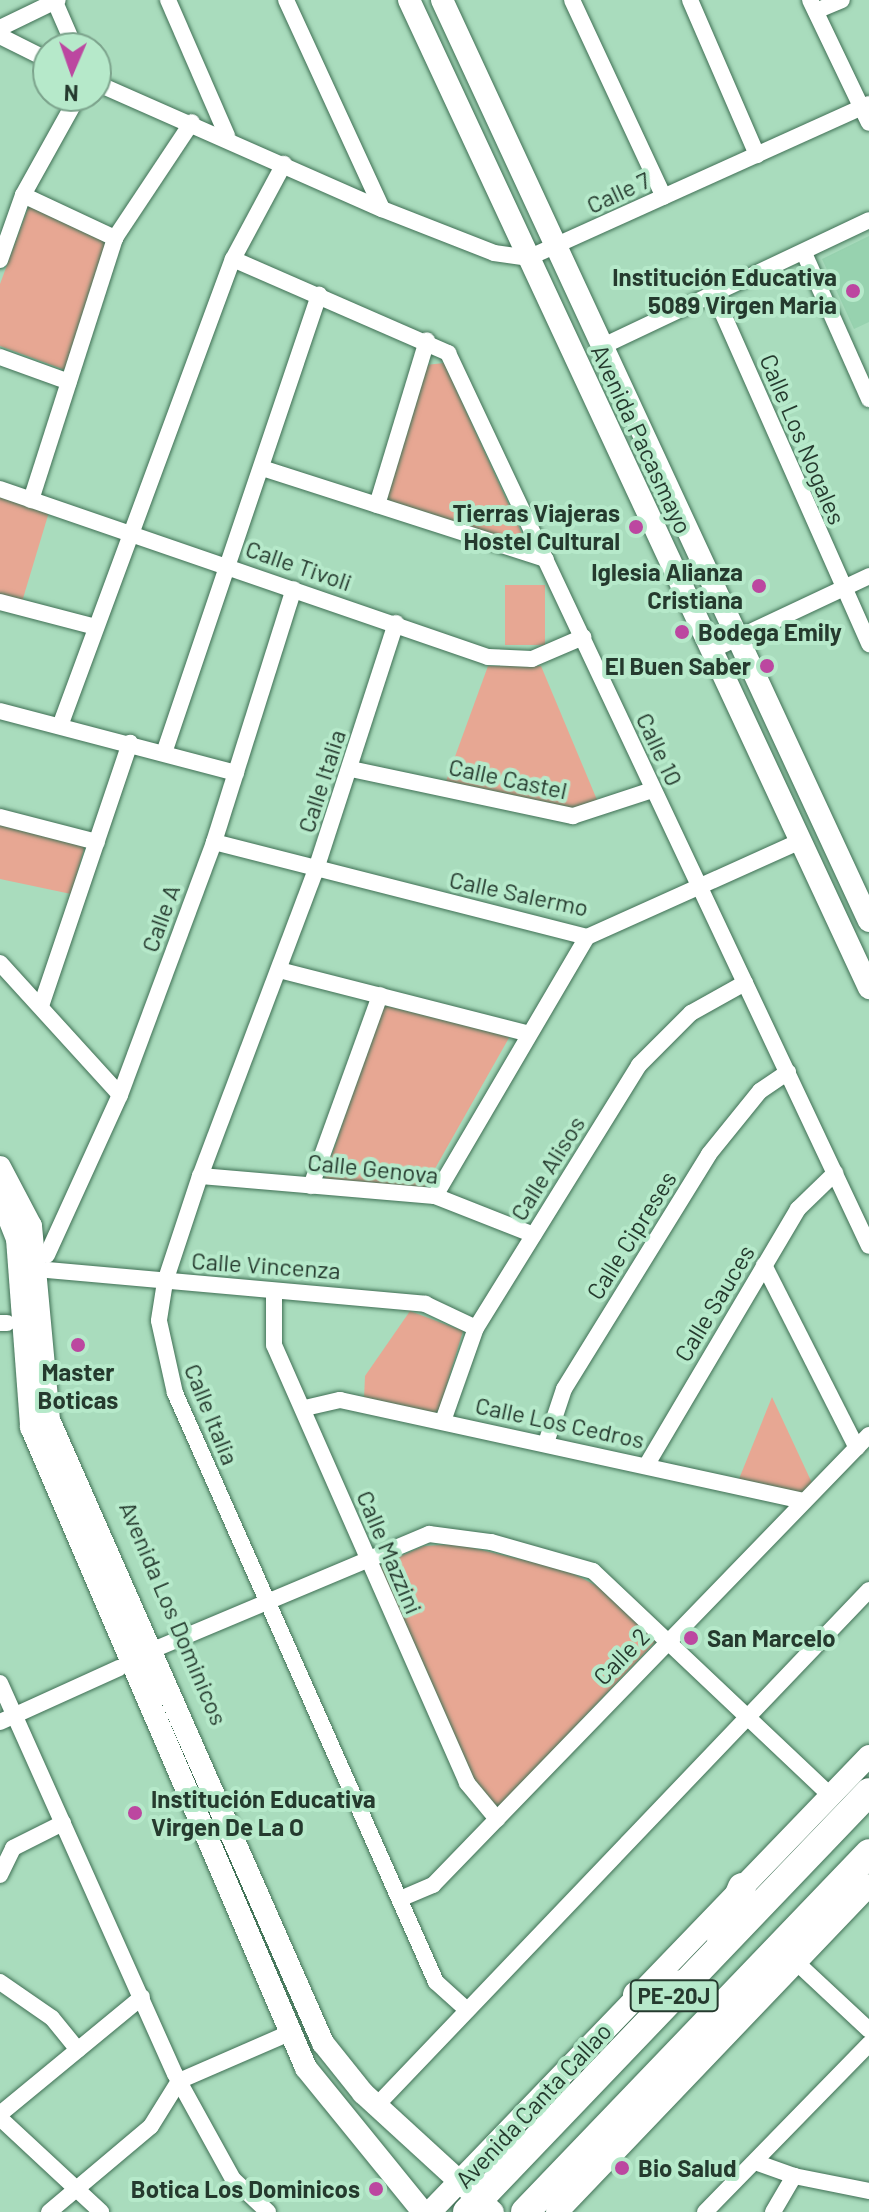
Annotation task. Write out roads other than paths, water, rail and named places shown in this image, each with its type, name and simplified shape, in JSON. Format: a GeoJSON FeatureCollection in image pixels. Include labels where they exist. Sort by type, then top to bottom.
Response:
{"type":"FeatureCollection","features":[{"type":"Feature","properties":{"kind":"highway","name":"Avenida Canta Callao"},"geometry":{"type":"LineString","coordinates":[[475,2201],[869,1792]]}},
{"type":"Feature","properties":{"kind":"highway","name":"PE-20J"},"geometry":{"type":"LineString","coordinates":[[525,2212],[869,1853]]}},
{"type":"Feature","properties":{"kind":"highway"},"geometry":{"type":"LineString","coordinates":[[715,1953],[742,1887]]}},
{"type":"Feature","properties":{"kind":"highway"},"geometry":{"type":"LineString","coordinates":[[637,1995],[687,1983]]}},
{"type":"Feature","properties":{"kind":"main road","name":"Avenida Pacasmayo"},"geometry":{"type":"LineString","coordinates":[[409,0],[869,988]]}},
{"type":"Feature","properties":{"kind":"main road","name":"Avenida Pacasmayo"},"geometry":{"type":"LineString","coordinates":[[442,0],[741,637],[869,921]]}},
{"type":"Feature","properties":{"kind":"main road","name":"Avenida Los Dominicos"},"geometry":{"type":"LineString","coordinates":[[0,1149],[36,1199],[47,1263],[55,1395],[70,1435],[160,1647],[355,2085]]}},
{"type":"Feature","properties":{"kind":"main road","name":"Avenida Los Dominicos"},"geometry":{"type":"LineString","coordinates":[[0,1167],[31,1226],[43,1401],[323,2043],[355,2085],[385,2109],[475,2201]]}},
{"type":"Feature","properties":{"kind":"main road"},"geometry":{"type":"LineString","coordinates":[[0,1196],[17,1239],[24,1381],[31,1427],[306,2068],[337,2114]]}},
{"type":"Feature","properties":{"kind":"main road"},"geometry":{"type":"LineString","coordinates":[[0,1230],[3,1323],[19,1434],[119,1668],[280,2037],[308,2092],[337,2114],[362,2139],[423,2212]]}},
{"type":"Feature","properties":{"kind":"main road"},"geometry":{"type":"LineString","coordinates":[[9,1360],[24,1381]]}},
{"type":"Feature","properties":{"kind":"main road"},"geometry":{"type":"LineString","coordinates":[[70,1435],[71,1471]]}},
{"type":"Feature","properties":{"kind":"main road","name":"Avenida Canta Callao"},"geometry":{"type":"LineString","coordinates":[[430,2212],[475,2201],[637,1995],[869,1756]]}},
{"type":"Feature","properties":{"kind":"main road"},"geometry":{"type":"LineString","coordinates":[[557,2212],[869,1885]]}},
{"type":"Feature","properties":{"kind":"main road"},"geometry":{"type":"LineString","coordinates":[[362,2139],[390,2138],[385,2109]]}},
{"type":"Feature","properties":{"kind":"street"},"geometry":{"type":"LineString","coordinates":[[168,0],[227,136]]}},
{"type":"Feature","properties":{"kind":"street"},"geometry":{"type":"LineString","coordinates":[[286,0],[382,209]]}},
{"type":"Feature","properties":{"kind":"street"},"geometry":{"type":"LineString","coordinates":[[572,0],[664,197]]}},
{"type":"Feature","properties":{"kind":"street"},"geometry":{"type":"LineString","coordinates":[[690,0],[757,155]]}},
{"type":"Feature","properties":{"kind":"street"},"geometry":{"type":"LineString","coordinates":[[842,0],[813,6],[867,112]]}},
{"type":"Feature","properties":{"kind":"street"},"geometry":{"type":"LineString","coordinates":[[2,39],[57,1],[69,32]]}},
{"type":"Feature","properties":{"kind":"street"},"geometry":{"type":"LineString","coordinates":[[2,39],[32,53]]}},
{"type":"Feature","properties":{"kind":"street"},"geometry":{"type":"LineString","coordinates":[[112,90],[227,136],[382,209],[494,253],[528,258]]}},
{"type":"Feature","properties":{"kind":"street"},"geometry":{"type":"LineString","coordinates":[[0,260],[23,195],[69,112]]}},
{"type":"Feature","properties":{"kind":"street","name":"Calle 7"},"geometry":{"type":"LineString","coordinates":[[528,258],[757,155],[867,112]]}},
{"type":"Feature","properties":{"kind":"street"},"geometry":{"type":"LineString","coordinates":[[31,500],[115,238],[192,122]]}},
{"type":"Feature","properties":{"kind":"street"},"geometry":{"type":"LineString","coordinates":[[60,726],[233,259],[284,164]]}},
{"type":"Feature","properties":{"kind":"street"},"geometry":{"type":"LineString","coordinates":[[23,195],[115,238]]}},
{"type":"Feature","properties":{"kind":"street"},"geometry":{"type":"LineString","coordinates":[[603,346],[715,296],[869,220]]}},
{"type":"Feature","properties":{"kind":"street"},"geometry":{"type":"LineString","coordinates":[[804,253],[869,399]]}},
{"type":"Feature","properties":{"kind":"street","name":"Calle 10"},"geometry":{"type":"LineString","coordinates":[[233,259],[427,340],[448,353],[869,1246]]}},
{"type":"Feature","properties":{"kind":"street"},"geometry":{"type":"LineString","coordinates":[[164,753],[230,567],[319,295]]}},
{"type":"Feature","properties":{"kind":"street","name":"Calle Los Nogales"},"geometry":{"type":"LineString","coordinates":[[715,296],[841,589],[869,644]]}},
{"type":"Feature","properties":{"kind":"street"},"geometry":{"type":"LineString","coordinates":[[377,505],[427,340]]}},
{"type":"Feature","properties":{"kind":"street"},"geometry":{"type":"LineString","coordinates":[[0,357],[69,382]]}},
{"type":"Feature","properties":{"kind":"street"},"geometry":{"type":"LineString","coordinates":[[262,468],[546,559]]}},
{"type":"Feature","properties":{"kind":"street","name":"Calle Tivoli"},"geometry":{"type":"LineString","coordinates":[[0,489],[488,657],[532,659],[583,637]]}},
{"type":"Feature","properties":{"kind":"street"},"geometry":{"type":"LineString","coordinates":[[712,650],[869,576]]}},
{"type":"Feature","properties":{"kind":"street","name":"Calle A"},"geometry":{"type":"LineString","coordinates":[[47,1263],[120,1095],[214,842],[294,589]]}},
{"type":"Feature","properties":{"kind":"street"},"geometry":{"type":"LineString","coordinates":[[0,602],[96,627]]}},
{"type":"Feature","properties":{"kind":"street","name":"Calle Italia"},"geometry":{"type":"LineString","coordinates":[[396,623],[315,872],[200,1176],[165,1282],[159,1321],[169,1374],[436,1982],[467,2010]]}},
{"type":"Feature","properties":{"kind":"street"},"geometry":{"type":"LineString","coordinates":[[0,711],[236,773]]}},
{"type":"Feature","properties":{"kind":"street"},"geometry":{"type":"LineString","coordinates":[[41,1006],[130,743]]}},
{"type":"Feature","properties":{"kind":"street","name":"Calle Castel"},"geometry":{"type":"LineString","coordinates":[[351,769],[573,816],[652,790]]}},
{"type":"Feature","properties":{"kind":"street"},"geometry":{"type":"LineString","coordinates":[[0,817],[97,842]]}},
{"type":"Feature","properties":{"kind":"street","name":"Calle Salermo"},"geometry":{"type":"LineString","coordinates":[[214,842],[315,872],[587,937],[699,884],[801,841]]}},
{"type":"Feature","properties":{"kind":"street"},"geometry":{"type":"LineString","coordinates":[[435,1196],[527,1033],[587,937]]}},
{"type":"Feature","properties":{"kind":"street"},"geometry":{"type":"LineString","coordinates":[[0,963],[120,1095]]}},
{"type":"Feature","properties":{"kind":"street"},"geometry":{"type":"LineString","coordinates":[[279,970],[527,1033]]}},
{"type":"Feature","properties":{"kind":"street","name":"Calle Alisos"},"geometry":{"type":"LineString","coordinates":[[443,1421],[476,1328],[655,1045],[745,983]]}},
{"type":"Feature","properties":{"kind":"street"},"geometry":{"type":"LineString","coordinates":[[311,1186],[380,995]]}},
{"type":"Feature","properties":{"kind":"street","name":"Calle Cipreses"},"geometry":{"type":"LineString","coordinates":[[546,1443],[564,1389],[709,1154],[760,1091],[788,1072]]}},
{"type":"Feature","properties":{"kind":"street","name":"Calle Sauces"},"geometry":{"type":"LineString","coordinates":[[646,1466],[798,1209],[835,1173]]}},
{"type":"Feature","properties":{"kind":"street","name":"Calle Genova"},"geometry":{"type":"LineString","coordinates":[[200,1176],[435,1196],[534,1235]]}},
{"type":"Feature","properties":{"kind":"street","name":"Calle Vincenza"},"geometry":{"type":"LineString","coordinates":[[47,1263],[165,1282],[425,1304],[476,1328]]}},
{"type":"Feature","properties":{"kind":"street"},"geometry":{"type":"LineString","coordinates":[[764,1265],[857,1448]]}},
{"type":"Feature","properties":{"kind":"street","name":"Calle Mazzini"},"geometry":{"type":"LineString","coordinates":[[274,1291],[274,1345],[305,1408],[365,1561],[467,1783],[497,1819]]}},
{"type":"Feature","properties":{"kind":"street","name":"Calle Los Cedros"},"geometry":{"type":"LineString","coordinates":[[305,1408],[340,1400],[804,1501]]}},
{"type":"Feature","properties":{"kind":"street","name":"Calle 2"},"geometry":{"type":"LineString","coordinates":[[400,1899],[433,1885],[869,1435]]}},
{"type":"Feature","properties":{"kind":"street"},"geometry":{"type":"LineString","coordinates":[[160,1647],[429,1534],[547,1556],[593,1571],[831,1796]]}},
{"type":"Feature","properties":{"kind":"street"},"geometry":{"type":"LineString","coordinates":[[385,2109],[467,2010],[869,1590]]}},
{"type":"Feature","properties":{"kind":"street"},"geometry":{"type":"LineString","coordinates":[[7,1718],[119,1668]]}},
{"type":"Feature","properties":{"kind":"street"},"geometry":{"type":"LineString","coordinates":[[0,1683],[7,1718],[63,1823],[179,2081],[233,2179],[268,2212]]}},
{"type":"Feature","properties":{"kind":"street"},"geometry":{"type":"LineString","coordinates":[[0,1875],[13,1848],[63,1823]]}},
{"type":"Feature","properties":{"kind":"street"},"geometry":{"type":"LineString","coordinates":[[795,1961],[869,2030]]}},
{"type":"Feature","properties":{"kind":"street"},"geometry":{"type":"LineString","coordinates":[[0,1982],[52,2018],[78,2050]]}},
{"type":"Feature","properties":{"kind":"street"},"geometry":{"type":"LineString","coordinates":[[101,2212],[0,2116],[142,1997]]}},
{"type":"Feature","properties":{"kind":"street"},"geometry":{"type":"LineString","coordinates":[[49,2212],[73,2187],[151,2126],[179,2081],[280,2037]]}},
{"type":"Feature","properties":{"kind":"street"},"geometry":{"type":"LineString","coordinates":[[705,2212],[869,2044]]}},
{"type":"Feature","properties":{"kind":"street"},"geometry":{"type":"LineString","coordinates":[[755,2162],[794,2176],[869,2191]]}},
{"type":"Feature","properties":{"kind":"street"},"geometry":{"type":"LineString","coordinates":[[773,2212],[794,2176]]}},
{"type":"Feature","properties":{"kind":"place","name":"Institución Educativa 5089 Virgen Maria"},"geometry":{"type":"Point","coordinates":[853,291]}},
{"type":"Feature","properties":{"kind":"place","name":"Tierras Viajeras Hostel Cultural"},"geometry":{"type":"Point","coordinates":[636,527]}},
{"type":"Feature","properties":{"kind":"place","name":"Iglesia Alianza Cristiana"},"geometry":{"type":"Point","coordinates":[759,586]}},
{"type":"Feature","properties":{"kind":"place","name":"Bodega Emily"},"geometry":{"type":"Point","coordinates":[682,632]}},
{"type":"Feature","properties":{"kind":"place","name":"El Buen Saber"},"geometry":{"type":"Point","coordinates":[767,666]}},
{"type":"Feature","properties":{"kind":"place","name":"Master Boticas"},"geometry":{"type":"Point","coordinates":[78,1345]}},
{"type":"Feature","properties":{"kind":"place","name":"San Marcelo"},"geometry":{"type":"Point","coordinates":[691,1638]}},
{"type":"Feature","properties":{"kind":"place","name":"Institución Educativa Virgen De La O"},"geometry":{"type":"Point","coordinates":[135,1813]}},
{"type":"Feature","properties":{"kind":"place","name":"Bio Salud"},"geometry":{"type":"Point","coordinates":[622,2168]}},
{"type":"Feature","properties":{"kind":"place","name":"Botica Los Dominicos"},"geometry":{"type":"Point","coordinates":[376,2189]}}]}
